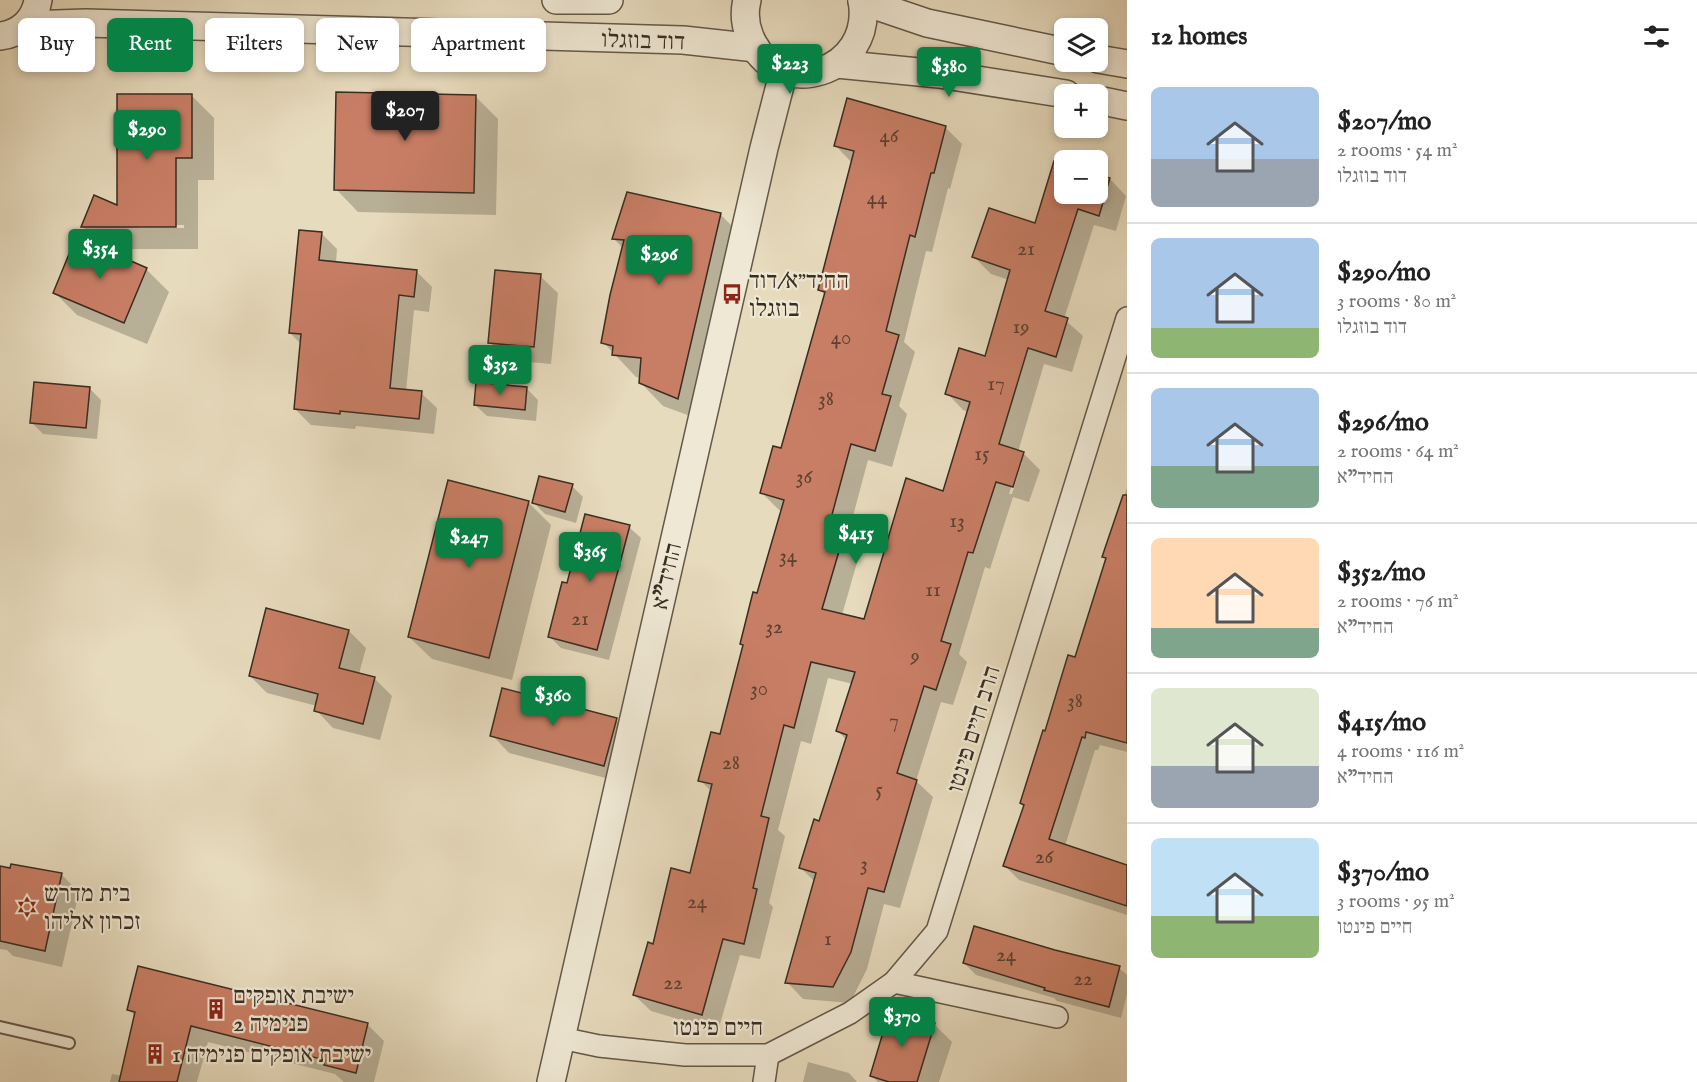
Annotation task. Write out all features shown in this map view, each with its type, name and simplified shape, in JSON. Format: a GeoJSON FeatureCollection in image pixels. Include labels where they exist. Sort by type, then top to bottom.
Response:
{"type":"FeatureCollection","features":[{"type":"Feature","properties":{"kind":"street"},"geometry":{"type":"LineString","coordinates":[[31,18],[38,0]]}},
{"type":"Feature","properties":{"kind":"street","name":"דוד בוזגלו"},"geometry":{"type":"LineString","coordinates":[[556,0],[609,0]]}},
{"type":"Feature","properties":{"kind":"street"},"geometry":{"type":"LineString","coordinates":[[747,0],[746,23],[756,48],[768,61],[793,72],[809,74],[824,70],[837,64],[850,52],[859,36],[864,19],[862,1],[927,23],[1054,50]]}},
{"type":"Feature","properties":{"kind":"street","name":"דוד בוזגלו"},"geometry":{"type":"LineString","coordinates":[[95,23],[683,40],[756,48]]}},
{"type":"Feature","properties":{"kind":"street"},"geometry":{"type":"LineString","coordinates":[[0,36],[12,34],[18,30]]}},
{"type":"Feature","properties":{"kind":"street"},"geometry":{"type":"LineString","coordinates":[[1108,61],[1127,64]]}},
{"type":"Feature","properties":{"kind":"street"},"geometry":{"type":"LineString","coordinates":[[837,64],[939,74],[1054,92]]}},
{"type":"Feature","properties":{"kind":"street","name":"החיד\"א"},"geometry":{"type":"LineString","coordinates":[[551,1082],[764,148],[784,70]]}},
{"type":"Feature","properties":{"kind":"street"},"geometry":{"type":"LineString","coordinates":[[1108,102],[1127,106]]}},
{"type":"Feature","properties":{"kind":"street","name":"הרב חיים פינטו"},"geometry":{"type":"LineString","coordinates":[[894,982],[937,931],[1127,318]]}},
{"type":"Feature","properties":{"kind":"street"},"geometry":{"type":"LineString","coordinates":[[894,982],[1057,1017]]}},
{"type":"Feature","properties":{"kind":"street","name":"חיים פינטו"},"geometry":{"type":"LineString","coordinates":[[561,1038],[599,1046],[685,1055],[768,1055],[850,1013],[894,982]]}},
{"type":"Feature","properties":{"kind":"street"},"geometry":{"type":"LineString","coordinates":[[764,1082],[768,1055]]}},
{"type":"Feature","properties":{"kind":"lane"},"geometry":{"type":"LineString","coordinates":[[0,1027],[69,1043]]}},
{"type":"Feature","properties":{"kind":"building"},"geometry":{"type":"Polygon","coordinates":[[[336,92],[476,95],[474,193],[334,190],[336,92]]]}},
{"type":"Feature","properties":{"kind":"building"},"geometry":{"type":"Polygon","coordinates":[[[117,94],[192,94],[192,158],[176,158],[176,227],[81,227],[94,195],[117,205],[117,94]]]}},
{"type":"Feature","properties":{"kind":"building"},"geometry":{"type":"Polygon","coordinates":[[[847,98],[946,126],[934,173],[931,173],[915,237],[910,235],[886,331],[899,335],[882,394],[891,396],[875,451],[851,444],[826,537],[842,541],[822,609],[864,619],[906,478],[943,491],[970,402],[945,394],[959,348],[985,356],[1010,270],[972,257],[989,208],[1035,223],[1054,161],[1054,204],[1102,204],[1099,216],[1078,209],[1045,311],[1068,318],[1056,357],[1028,348],[999,444],[1024,452],[1013,487],[996,482],[973,553],[968,552],[941,641],[951,644],[936,690],[924,686],[897,773],[917,780],[884,892],[868,888],[851,952],[833,987],[785,983],[816,873],[799,868],[814,819],[819,821],[847,735],[836,731],[855,672],[811,662],[794,728],[784,725],[761,816],[769,818],[753,888],[757,889],[744,944],[723,939],[702,1015],[633,995],[648,942],[653,944],[671,868],[690,873],[712,784],[698,781],[711,732],[720,734],[743,645],[740,644],[753,592],[757,593],[784,500],[760,493],[773,446],[781,448],[825,292],[818,290],[854,151],[834,146],[847,98]]]}},
{"type":"Feature","properties":{"kind":"building"},"geometry":{"type":"Polygon","coordinates":[[[627,192],[721,213],[678,399],[639,383],[641,358],[612,355],[613,346],[601,343],[624,240],[612,239],[627,192]]]}},
{"type":"Feature","properties":{"kind":"building"},"geometry":{"type":"Polygon","coordinates":[[[299,230],[322,232],[319,260],[417,270],[414,297],[399,295],[390,388],[422,391],[419,419],[294,409],[301,334],[289,333],[299,230]]]}},
{"type":"Feature","properties":{"kind":"building"},"geometry":{"type":"Polygon","coordinates":[[[76,237],[147,268],[124,323],[53,293],[76,237]]]}},
{"type":"Feature","properties":{"kind":"building"},"geometry":{"type":"Polygon","coordinates":[[[495,270],[541,274],[534,347],[488,343],[495,270]]]}},
{"type":"Feature","properties":{"kind":"building"},"geometry":{"type":"Polygon","coordinates":[[[34,382],[90,387],[86,428],[30,423],[34,382]]]}},
{"type":"Feature","properties":{"kind":"building"},"geometry":{"type":"Polygon","coordinates":[[[476,382],[527,387],[525,410],[474,405],[476,382]]]}},
{"type":"Feature","properties":{"kind":"building"},"geometry":{"type":"Polygon","coordinates":[[[539,476],[573,484],[565,512],[532,503],[539,476]]]}},
{"type":"Feature","properties":{"kind":"building"},"geometry":{"type":"Polygon","coordinates":[[[448,480],[529,501],[489,658],[408,637],[448,480]]]}},
{"type":"Feature","properties":{"kind":"building"},"geometry":{"type":"Polygon","coordinates":[[[1123,495],[1127,495],[1127,743],[1086,732],[1085,738],[1082,737],[1049,839],[1127,865],[1127,906],[1003,866],[1024,805],[1020,803],[1068,655],[1075,657],[1106,558],[1102,557],[1123,495]]]}},
{"type":"Feature","properties":{"kind":"building"},"geometry":{"type":"Polygon","coordinates":[[[585,514],[630,525],[597,650],[548,637],[562,582],[567,583],[585,514]]]}},
{"type":"Feature","properties":{"kind":"building"},"geometry":{"type":"Polygon","coordinates":[[[266,608],[349,630],[339,668],[375,677],[363,724],[314,711],[318,694],[249,676],[266,608]]]}},
{"type":"Feature","properties":{"kind":"building"},"geometry":{"type":"Polygon","coordinates":[[[502,688],[617,718],[604,766],[490,736],[502,688]]]}},
{"type":"Feature","properties":{"kind":"building","name":"בית מדרש זכרון אליהו"},"geometry":{"type":"Polygon","coordinates":[[[11,864],[62,873],[45,951],[0,941],[0,866],[10,868],[11,864]]]}},
{"type":"Feature","properties":{"kind":"building"},"geometry":{"type":"Polygon","coordinates":[[[974,926],[1120,966],[1109,1007],[1044,990],[1045,988],[963,963],[974,926]]]}},
{"type":"Feature","properties":{"kind":"building"},"geometry":{"type":"Polygon","coordinates":[[[138,966],[368,1023],[356,1073],[324,1065],[325,1060],[191,1026],[177,1082],[119,1082],[135,1012],[127,1010],[138,966]]]}},
{"type":"Feature","properties":{"kind":"building"},"geometry":{"type":"Polygon","coordinates":[[[890,1009],[935,1023],[917,1082],[889,1082],[870,1076],[890,1009]]]}},
{"type":"Feature","properties":{"kind":"place","name":"החיד״א/דוד בוזגלו"},"geometry":{"type":"Point","coordinates":[732,294]}},
{"type":"Feature","properties":{"kind":"place","name":"בית מדרש זכרון אליהו"},"geometry":{"type":"Point","coordinates":[27,907]}},
{"type":"Feature","properties":{"kind":"place","name":"ישיבת אופקים פנימיה 2"},"geometry":{"type":"Point","coordinates":[216,1009]}},
{"type":"Feature","properties":{"kind":"place","name":"ישיבת אופקים פנימיה 1"},"geometry":{"type":"Point","coordinates":[155,1054]}}]}
